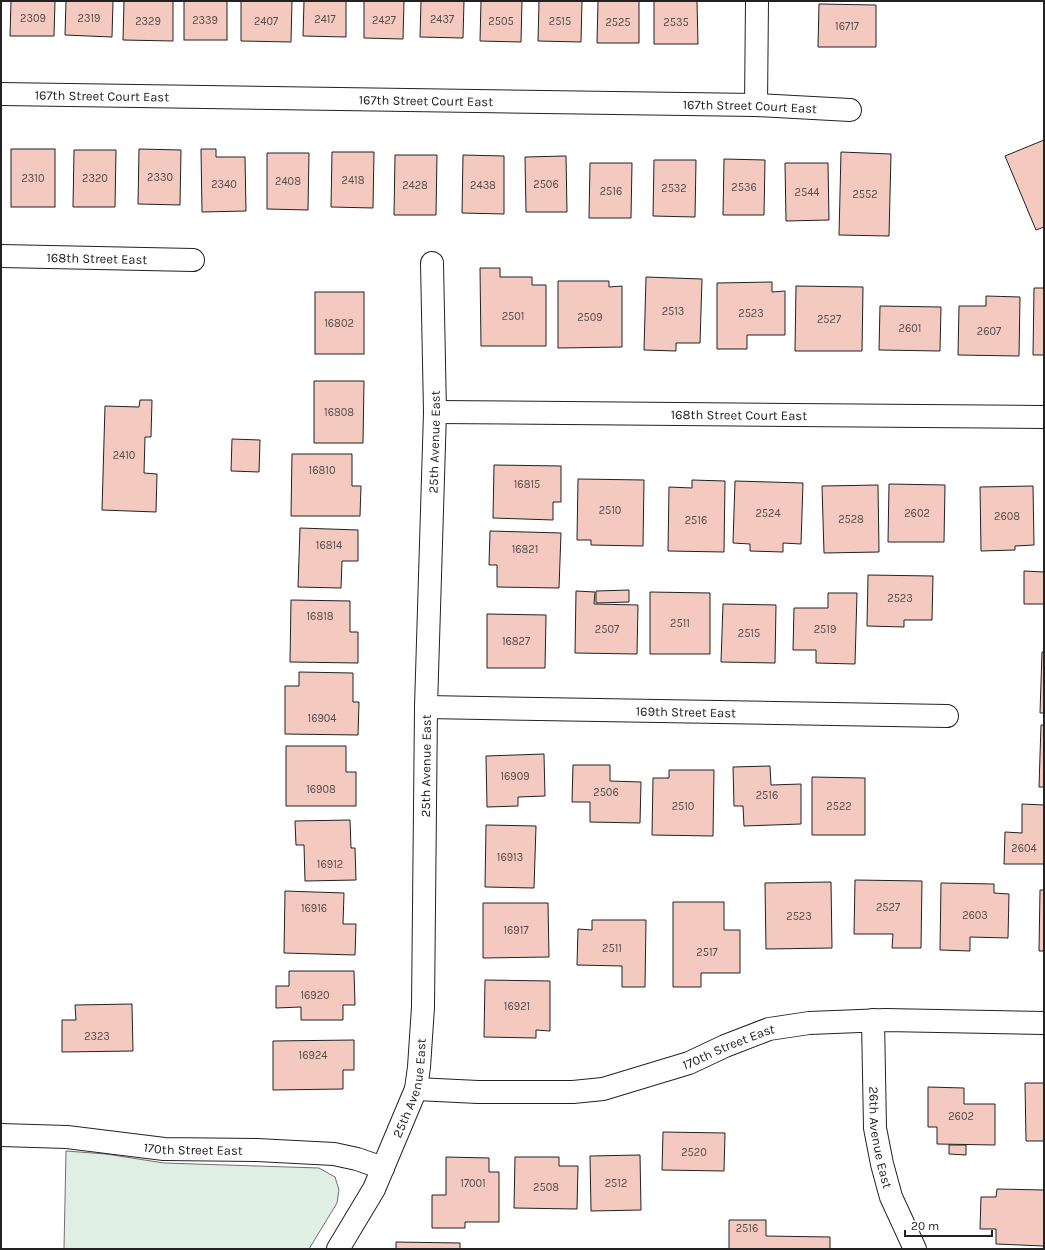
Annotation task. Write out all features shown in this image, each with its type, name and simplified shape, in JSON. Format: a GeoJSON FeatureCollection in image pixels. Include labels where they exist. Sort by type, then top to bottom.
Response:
{"type":"FeatureCollection","features":[{"type":"Feature","properties":{"kind":"street"},"geometry":{"type":"LineString","coordinates":[[756,105],[757,1]]}},
{"type":"Feature","properties":{"kind":"street","name":"167th Street Court East"},"geometry":{"type":"LineString","coordinates":[[1,94],[756,105],[850,110]]}},
{"type":"Feature","properties":{"kind":"street","name":"168th Street East"},"geometry":{"type":"LineString","coordinates":[[1,256],[193,260]]}},
{"type":"Feature","properties":{"kind":"street","name":"25th Avenue East"},"geometry":{"type":"LineString","coordinates":[[338,1249],[374,1189],[416,1089],[419,1067],[423,1007],[426,707],[434,412],[432,263]]}},
{"type":"Feature","properties":{"kind":"street","name":"168th Street Court East"},"geometry":{"type":"LineString","coordinates":[[434,412],[1044,417]]}},
{"type":"Feature","properties":{"kind":"street","name":"169th Street East"},"geometry":{"type":"LineString","coordinates":[[426,707],[947,716]]}},
{"type":"Feature","properties":{"kind":"street","name":"170th Street East"},"geometry":{"type":"LineString","coordinates":[[416,1089],[478,1092],[573,1092],[603,1089],[689,1063],[725,1046],[769,1029],[809,1023],[873,1020],[1044,1023]]}},
{"type":"Feature","properties":{"kind":"street","name":"26th Avenue East"},"geometry":{"type":"LineString","coordinates":[[873,1020],[875,1128],[882,1164],[891,1197],[915,1249]]}},
{"type":"Feature","properties":{"kind":"street","name":"170th Street East"},"geometry":{"type":"LineString","coordinates":[[1,1135],[67,1136],[164,1149],[257,1150],[334,1154],[357,1159],[383,1168]]}},
{"type":"Feature","properties":{"kind":"green space"},"geometry":{"type":"Polygon","coordinates":[[[66,1151],[106,1154],[164,1163],[319,1168],[335,1177],[339,1190],[337,1203],[309,1249],[64,1249],[66,1151]]]}},
{"type":"Feature","properties":{"kind":"building"},"geometry":{"type":"Polygon","coordinates":[[[11,1],[55,1],[54,36],[10,36],[11,1]]]}},
{"type":"Feature","properties":{"kind":"building"},"geometry":{"type":"Polygon","coordinates":[[[66,1],[113,1],[112,37],[65,35],[66,1]]]}},
{"type":"Feature","properties":{"kind":"building"},"geometry":{"type":"Polygon","coordinates":[[[124,1],[173,1],[173,41],[123,40],[124,1]]]}},
{"type":"Feature","properties":{"kind":"building"},"geometry":{"type":"Polygon","coordinates":[[[184,1],[227,1],[227,40],[184,40],[184,1]]]}},
{"type":"Feature","properties":{"kind":"building"},"geometry":{"type":"Polygon","coordinates":[[[241,1],[292,1],[291,42],[241,41],[241,1]]]}},
{"type":"Feature","properties":{"kind":"building"},"geometry":{"type":"Polygon","coordinates":[[[304,1],[346,1],[346,37],[303,36],[304,1]]]}},
{"type":"Feature","properties":{"kind":"building"},"geometry":{"type":"Polygon","coordinates":[[[364,1],[404,1],[403,39],[364,38],[364,1]]]}},
{"type":"Feature","properties":{"kind":"building"},"geometry":{"type":"Polygon","coordinates":[[[421,1],[464,1],[463,38],[420,37],[421,1]]]}},
{"type":"Feature","properties":{"kind":"building"},"geometry":{"type":"Polygon","coordinates":[[[481,1],[522,1],[521,42],[480,41],[481,1]]]}},
{"type":"Feature","properties":{"kind":"building"},"geometry":{"type":"Polygon","coordinates":[[[539,1],[582,1],[581,42],[538,41],[539,1]]]}},
{"type":"Feature","properties":{"kind":"building"},"geometry":{"type":"Polygon","coordinates":[[[598,1],[639,1],[639,43],[597,43],[598,1]]]}},
{"type":"Feature","properties":{"kind":"building"},"geometry":{"type":"Polygon","coordinates":[[[654,1],[697,1],[698,44],[654,44],[654,1]]]}},
{"type":"Feature","properties":{"kind":"building"},"geometry":{"type":"Polygon","coordinates":[[[819,4],[876,5],[876,47],[818,47],[819,4]]]}},
{"type":"Feature","properties":{"kind":"building"},"geometry":{"type":"Polygon","coordinates":[[[1044,140],[1044,227],[1036,230],[1005,156],[1044,140]]]}},
{"type":"Feature","properties":{"kind":"building"},"geometry":{"type":"Polygon","coordinates":[[[11,149],[55,149],[55,207],[11,207],[11,149]]]}},
{"type":"Feature","properties":{"kind":"building"},"geometry":{"type":"Polygon","coordinates":[[[139,149],[181,150],[180,205],[138,204],[139,149]]]}},
{"type":"Feature","properties":{"kind":"building"},"geometry":{"type":"Polygon","coordinates":[[[201,149],[216,149],[216,157],[245,157],[246,211],[202,212],[201,149]]]}},
{"type":"Feature","properties":{"kind":"building"},"geometry":{"type":"Polygon","coordinates":[[[74,150],[116,150],[115,207],[73,207],[74,150]]]}},
{"type":"Feature","properties":{"kind":"building"},"geometry":{"type":"Polygon","coordinates":[[[332,152],[374,152],[373,208],[331,207],[332,152]]]}},
{"type":"Feature","properties":{"kind":"building"},"geometry":{"type":"Polygon","coordinates":[[[841,152],[891,154],[889,236],[839,235],[841,152]]]}},
{"type":"Feature","properties":{"kind":"building"},"geometry":{"type":"Polygon","coordinates":[[[267,153],[309,153],[308,210],[267,209],[267,153]]]}},
{"type":"Feature","properties":{"kind":"building"},"geometry":{"type":"Polygon","coordinates":[[[395,155],[437,155],[436,215],[394,215],[395,155]]]}},
{"type":"Feature","properties":{"kind":"building"},"geometry":{"type":"Polygon","coordinates":[[[463,155],[504,156],[504,214],[462,213],[463,155]]]}},
{"type":"Feature","properties":{"kind":"building"},"geometry":{"type":"Polygon","coordinates":[[[566,156],[567,212],[526,212],[525,157],[566,156]]]}},
{"type":"Feature","properties":{"kind":"building"},"geometry":{"type":"Polygon","coordinates":[[[724,159],[765,160],[764,215],[723,215],[724,159]]]}},
{"type":"Feature","properties":{"kind":"building"},"geometry":{"type":"Polygon","coordinates":[[[654,160],[696,160],[695,217],[653,216],[654,160]]]}},
{"type":"Feature","properties":{"kind":"building"},"geometry":{"type":"Polygon","coordinates":[[[590,163],[632,163],[631,218],[589,218],[590,163]]]}},
{"type":"Feature","properties":{"kind":"building"},"geometry":{"type":"Polygon","coordinates":[[[785,163],[828,163],[829,220],[786,221],[785,163]]]}},
{"type":"Feature","properties":{"kind":"building"},"geometry":{"type":"Polygon","coordinates":[[[480,268],[500,268],[500,277],[532,277],[532,285],[546,285],[546,346],[481,346],[480,268]]]}},
{"type":"Feature","properties":{"kind":"building"},"geometry":{"type":"Polygon","coordinates":[[[646,277],[702,279],[700,343],[676,343],[676,351],[644,350],[646,277]]]}},
{"type":"Feature","properties":{"kind":"building"},"geometry":{"type":"Polygon","coordinates":[[[558,281],[609,281],[609,287],[622,286],[622,347],[558,348],[558,281]]]}},
{"type":"Feature","properties":{"kind":"building"},"geometry":{"type":"Polygon","coordinates":[[[772,282],[772,292],[785,291],[785,335],[747,335],[747,349],[717,349],[717,283],[772,282]]]}},
{"type":"Feature","properties":{"kind":"building"},"geometry":{"type":"Polygon","coordinates":[[[796,286],[863,287],[862,351],[795,351],[796,286]]]}},
{"type":"Feature","properties":{"kind":"building"},"geometry":{"type":"Polygon","coordinates":[[[1034,288],[1044,288],[1044,355],[1033,355],[1034,288]]]}},
{"type":"Feature","properties":{"kind":"building"},"geometry":{"type":"Polygon","coordinates":[[[315,292],[364,292],[364,354],[315,354],[315,292]]]}},
{"type":"Feature","properties":{"kind":"building"},"geometry":{"type":"Polygon","coordinates":[[[986,296],[1020,297],[1019,356],[958,355],[959,306],[986,306],[986,296]]]}},
{"type":"Feature","properties":{"kind":"building"},"geometry":{"type":"Polygon","coordinates":[[[880,306],[941,307],[940,351],[879,350],[880,306]]]}},
{"type":"Feature","properties":{"kind":"building"},"geometry":{"type":"Polygon","coordinates":[[[314,381],[364,381],[363,443],[314,443],[314,381]]]}},
{"type":"Feature","properties":{"kind":"building"},"geometry":{"type":"Polygon","coordinates":[[[140,400],[152,400],[151,437],[145,437],[144,473],[157,474],[156,512],[102,510],[105,406],[139,407],[140,400]]]}},
{"type":"Feature","properties":{"kind":"building"},"geometry":{"type":"Polygon","coordinates":[[[232,439],[260,440],[259,472],[231,471],[232,439]]]}},
{"type":"Feature","properties":{"kind":"building"},"geometry":{"type":"Polygon","coordinates":[[[292,454],[352,454],[352,486],[361,486],[360,516],[291,516],[292,454]]]}},
{"type":"Feature","properties":{"kind":"building"},"geometry":{"type":"Polygon","coordinates":[[[494,465],[561,466],[561,502],[553,502],[553,520],[493,518],[494,465]]]}},
{"type":"Feature","properties":{"kind":"building"},"geometry":{"type":"Polygon","coordinates":[[[578,479],[644,480],[643,546],[591,545],[591,540],[577,540],[578,479]]]}},
{"type":"Feature","properties":{"kind":"building"},"geometry":{"type":"Polygon","coordinates":[[[692,480],[725,481],[724,552],[668,551],[669,487],[692,488],[692,480]]]}},
{"type":"Feature","properties":{"kind":"building"},"geometry":{"type":"Polygon","coordinates":[[[735,481],[803,483],[801,544],[783,543],[783,552],[750,551],[750,544],[733,543],[735,481]]]}},
{"type":"Feature","properties":{"kind":"building"},"geometry":{"type":"Polygon","coordinates":[[[889,484],[945,485],[944,542],[888,542],[889,484]]]}},
{"type":"Feature","properties":{"kind":"building"},"geometry":{"type":"Polygon","coordinates":[[[878,485],[879,552],[824,553],[822,486],[878,485]]]}},
{"type":"Feature","properties":{"kind":"building"},"geometry":{"type":"Polygon","coordinates":[[[1033,486],[1034,545],[1015,546],[1015,550],[981,551],[980,487],[1033,486]]]}},
{"type":"Feature","properties":{"kind":"building"},"geometry":{"type":"Polygon","coordinates":[[[300,528],[358,530],[358,561],[342,561],[341,588],[298,587],[300,528]]]}},
{"type":"Feature","properties":{"kind":"building"},"geometry":{"type":"Polygon","coordinates":[[[490,531],[561,533],[559,588],[497,587],[497,565],[489,565],[490,531]]]}},
{"type":"Feature","properties":{"kind":"building"},"geometry":{"type":"Polygon","coordinates":[[[1024,571],[1044,572],[1044,604],[1024,604],[1024,571]]]}},
{"type":"Feature","properties":{"kind":"building"},"geometry":{"type":"Polygon","coordinates":[[[868,575],[933,576],[932,620],[904,620],[904,627],[867,626],[868,575]]]}},
{"type":"Feature","properties":{"kind":"building"},"geometry":{"type":"Polygon","coordinates":[[[629,590],[629,602],[596,603],[596,591],[629,590]]]}},
{"type":"Feature","properties":{"kind":"building"},"geometry":{"type":"Polygon","coordinates":[[[576,591],[595,592],[594,604],[638,605],[637,654],[575,653],[576,591]]]}},
{"type":"Feature","properties":{"kind":"building"},"geometry":{"type":"Polygon","coordinates":[[[650,592],[710,593],[710,654],[650,654],[650,592]]]}},
{"type":"Feature","properties":{"kind":"building"},"geometry":{"type":"Polygon","coordinates":[[[828,593],[857,593],[855,664],[816,663],[816,650],[793,650],[794,608],[828,608],[828,593]]]}},
{"type":"Feature","properties":{"kind":"building"},"geometry":{"type":"Polygon","coordinates":[[[291,600],[350,601],[350,632],[358,632],[358,663],[290,662],[291,600]]]}},
{"type":"Feature","properties":{"kind":"building"},"geometry":{"type":"Polygon","coordinates":[[[723,604],[776,605],[775,663],[721,662],[723,604]]]}},
{"type":"Feature","properties":{"kind":"building"},"geometry":{"type":"Polygon","coordinates":[[[487,614],[546,615],[545,668],[487,668],[487,614]]]}},
{"type":"Feature","properties":{"kind":"building"},"geometry":{"type":"Polygon","coordinates":[[[1042,652],[1044,652],[1044,713],[1040,713],[1042,652]]]}},
{"type":"Feature","properties":{"kind":"building"},"geometry":{"type":"Polygon","coordinates":[[[299,672],[353,673],[353,702],[359,702],[358,735],[285,734],[285,686],[299,686],[299,672]]]}},
{"type":"Feature","properties":{"kind":"building"},"geometry":{"type":"Polygon","coordinates":[[[1041,725],[1044,725],[1044,787],[1039,787],[1041,725]]]}},
{"type":"Feature","properties":{"kind":"building"},"geometry":{"type":"Polygon","coordinates":[[[286,746],[346,746],[346,772],[356,772],[356,806],[286,806],[286,746]]]}},
{"type":"Feature","properties":{"kind":"building"},"geometry":{"type":"Polygon","coordinates":[[[544,754],[545,796],[518,797],[518,806],[487,807],[486,756],[544,754]]]}},
{"type":"Feature","properties":{"kind":"building"},"geometry":{"type":"Polygon","coordinates":[[[573,765],[610,765],[610,781],[641,782],[640,823],[590,822],[590,802],[572,802],[573,765]]]}},
{"type":"Feature","properties":{"kind":"building"},"geometry":{"type":"Polygon","coordinates":[[[770,766],[771,785],[801,784],[801,824],[744,826],[743,806],[734,806],[733,767],[770,766]]]}},
{"type":"Feature","properties":{"kind":"building"},"geometry":{"type":"Polygon","coordinates":[[[669,770],[714,770],[713,836],[652,835],[653,778],[669,778],[669,770]]]}},
{"type":"Feature","properties":{"kind":"building"},"geometry":{"type":"Polygon","coordinates":[[[812,777],[865,778],[865,835],[812,835],[812,777]]]}},
{"type":"Feature","properties":{"kind":"building"},"geometry":{"type":"Polygon","coordinates":[[[1022,804],[1044,805],[1044,864],[1004,864],[1005,832],[1022,833],[1022,804]]]}},
{"type":"Feature","properties":{"kind":"building"},"geometry":{"type":"Polygon","coordinates":[[[350,820],[351,848],[355,848],[356,880],[305,881],[304,845],[296,845],[295,821],[350,820]]]}},
{"type":"Feature","properties":{"kind":"building"},"geometry":{"type":"Polygon","coordinates":[[[486,825],[536,826],[534,888],[485,887],[486,825]]]}},
{"type":"Feature","properties":{"kind":"building"},"geometry":{"type":"Polygon","coordinates":[[[855,880],[922,881],[921,948],[892,948],[893,934],[854,934],[855,880]]]}},
{"type":"Feature","properties":{"kind":"building"},"geometry":{"type":"Polygon","coordinates":[[[831,882],[832,948],[766,949],[765,883],[831,882]]]}},
{"type":"Feature","properties":{"kind":"building"},"geometry":{"type":"Polygon","coordinates":[[[941,883],[994,884],[994,893],[1009,894],[1008,938],[970,937],[970,951],[940,950],[941,883]]]}},
{"type":"Feature","properties":{"kind":"building"},"geometry":{"type":"Polygon","coordinates":[[[1040,890],[1044,890],[1044,951],[1039,951],[1040,890]]]}},
{"type":"Feature","properties":{"kind":"building"},"geometry":{"type":"Polygon","coordinates":[[[285,891],[344,893],[343,924],[356,924],[355,955],[284,953],[285,891]]]}},
{"type":"Feature","properties":{"kind":"building"},"geometry":{"type":"Polygon","coordinates":[[[673,902],[724,902],[724,930],[740,930],[740,973],[701,973],[701,987],[673,987],[673,902]]]}},
{"type":"Feature","properties":{"kind":"building"},"geometry":{"type":"Polygon","coordinates":[[[483,903],[548,903],[549,957],[483,958],[483,903]]]}},
{"type":"Feature","properties":{"kind":"building"},"geometry":{"type":"Polygon","coordinates":[[[592,920],[646,920],[645,987],[622,987],[622,966],[577,965],[578,929],[592,930],[592,920]]]}},
{"type":"Feature","properties":{"kind":"building"},"geometry":{"type":"Polygon","coordinates":[[[289,971],[354,971],[355,1005],[343,1005],[343,1020],[301,1020],[301,1007],[276,1008],[276,986],[289,986],[289,971]]]}},
{"type":"Feature","properties":{"kind":"building"},"geometry":{"type":"Polygon","coordinates":[[[485,980],[550,981],[550,1031],[536,1030],[536,1038],[484,1037],[485,980]]]}},
{"type":"Feature","properties":{"kind":"building"},"geometry":{"type":"Polygon","coordinates":[[[132,1004],[133,1051],[62,1052],[62,1020],[76,1020],[75,1005],[132,1004]]]}},
{"type":"Feature","properties":{"kind":"building"},"geometry":{"type":"Polygon","coordinates":[[[354,1040],[354,1070],[343,1070],[343,1089],[273,1090],[273,1041],[354,1040]]]}},
{"type":"Feature","properties":{"kind":"building"},"geometry":{"type":"Polygon","coordinates":[[[1025,1083],[1044,1083],[1044,1141],[1026,1141],[1025,1083]]]}},
{"type":"Feature","properties":{"kind":"building"},"geometry":{"type":"Polygon","coordinates":[[[928,1087],[964,1088],[964,1104],[995,1104],[995,1145],[937,1144],[937,1127],[928,1127],[928,1087]]]}},
{"type":"Feature","properties":{"kind":"building"},"geometry":{"type":"Polygon","coordinates":[[[663,1132],[725,1133],[724,1171],[662,1170],[663,1132]]]}},
{"type":"Feature","properties":{"kind":"building"},"geometry":{"type":"Polygon","coordinates":[[[949,1145],[966,1145],[966,1155],[949,1154],[949,1145]]]}},
{"type":"Feature","properties":{"kind":"building"},"geometry":{"type":"Polygon","coordinates":[[[640,1155],[641,1210],[591,1211],[590,1156],[640,1155]]]}},
{"type":"Feature","properties":{"kind":"building"},"geometry":{"type":"Polygon","coordinates":[[[446,1157],[489,1158],[489,1172],[499,1172],[499,1222],[465,1222],[465,1228],[432,1228],[432,1195],[446,1195],[446,1157]]]}},
{"type":"Feature","properties":{"kind":"building"},"geometry":{"type":"Polygon","coordinates":[[[515,1157],[559,1157],[559,1166],[578,1166],[577,1209],[514,1208],[515,1157]]]}},
{"type":"Feature","properties":{"kind":"building"},"geometry":{"type":"Polygon","coordinates":[[[997,1189],[1044,1190],[1044,1246],[996,1244],[996,1229],[980,1229],[981,1197],[996,1197],[997,1189]]]}},
{"type":"Feature","properties":{"kind":"building"},"geometry":{"type":"Polygon","coordinates":[[[729,1220],[766,1220],[766,1236],[830,1237],[830,1249],[729,1249],[729,1220]]]}},
{"type":"Feature","properties":{"kind":"building"},"geometry":{"type":"Polygon","coordinates":[[[396,1242],[460,1243],[460,1249],[396,1249],[396,1242]]]}}]}
